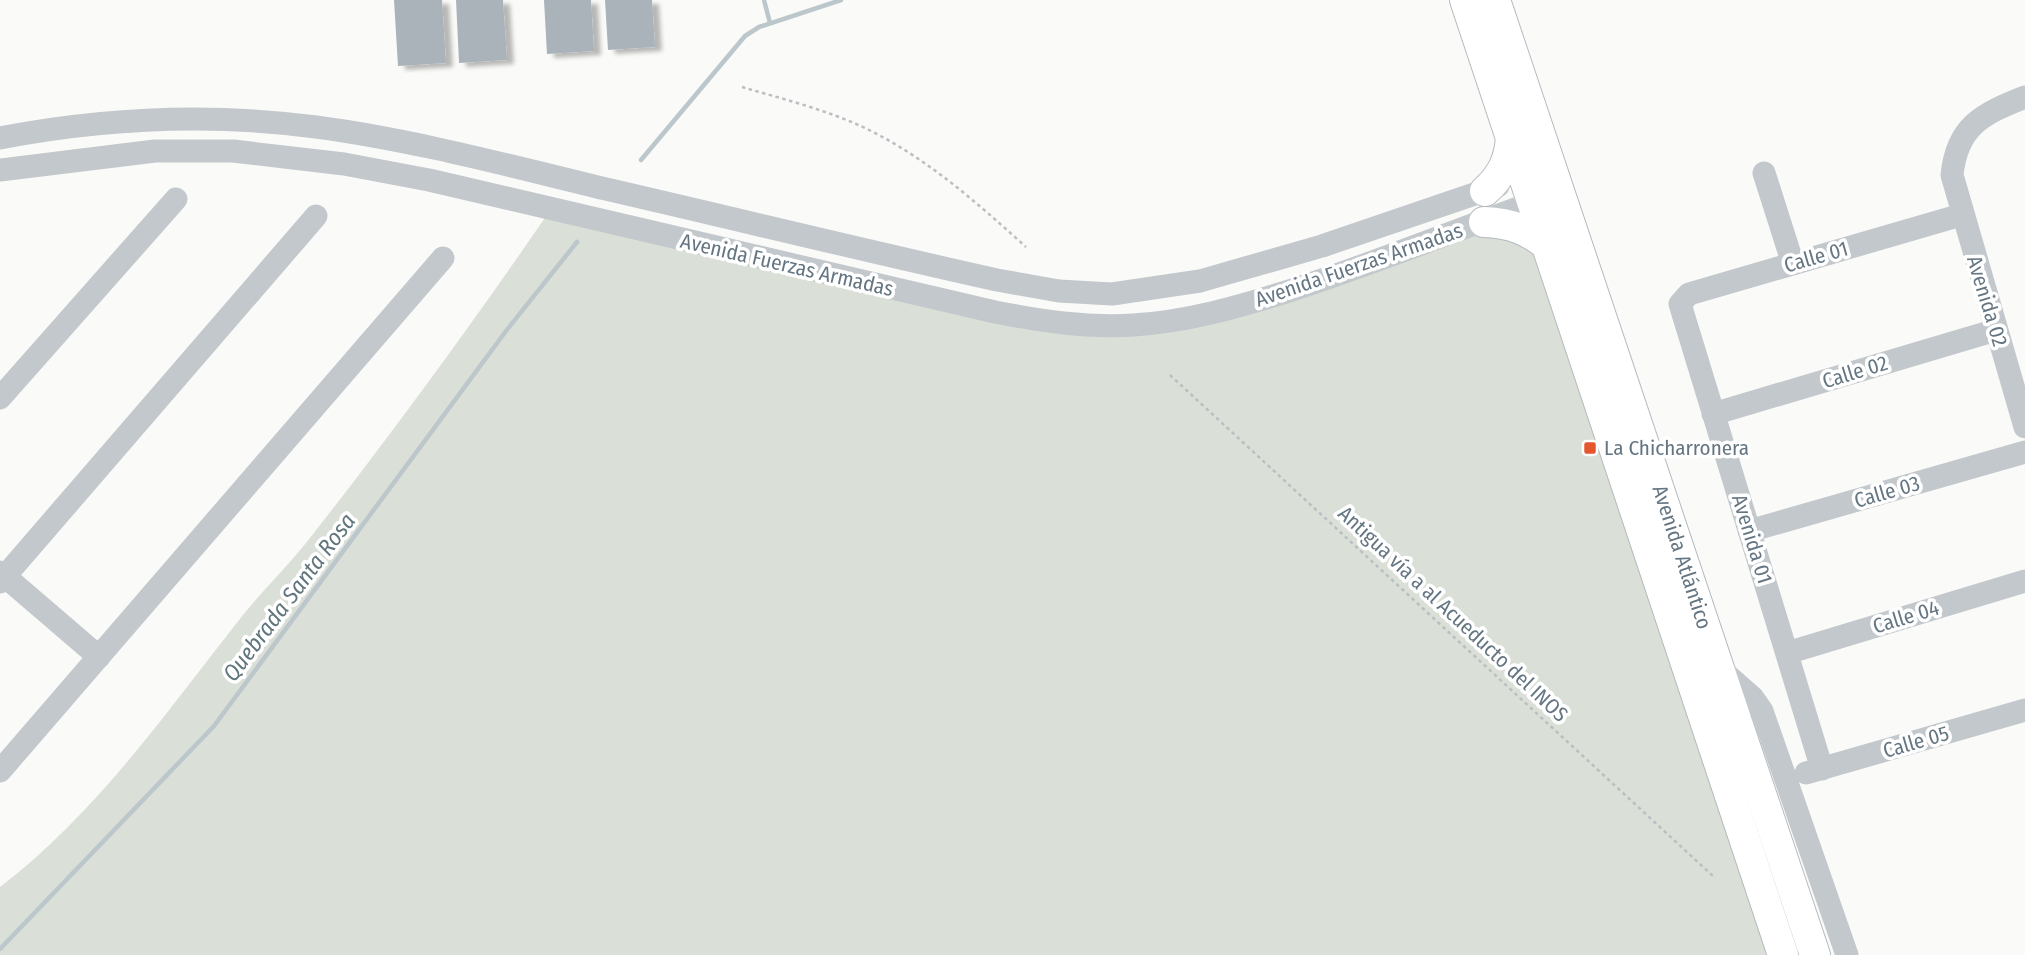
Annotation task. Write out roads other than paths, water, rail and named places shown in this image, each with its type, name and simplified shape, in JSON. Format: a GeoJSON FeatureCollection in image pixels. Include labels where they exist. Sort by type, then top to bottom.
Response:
{"type":"FeatureCollection","features":[{"type":"Feature","properties":{"kind":"main road","name":"Avenida Atlántico"},"geometry":{"type":"LineString","coordinates":[[1465,0],[1511,136],[1542,185],[1549,247],[1783,955]]}},
{"type":"Feature","properties":{"kind":"main road","name":"Avenida Atlántico"},"geometry":{"type":"LineString","coordinates":[[1494,0],[1542,185],[1720,669],[1815,955]]}},
{"type":"Feature","properties":{"kind":"main road"},"geometry":{"type":"LineString","coordinates":[[1486,191],[1495,182],[1507,160],[1511,136]]}},
{"type":"Feature","properties":{"kind":"main road"},"geometry":{"type":"LineString","coordinates":[[1484,222],[1513,225],[1549,247]]}},
{"type":"Feature","properties":{"kind":"street","name":"Avenida 02"},"geometry":{"type":"LineString","coordinates":[[2025,97],[1970,125],[1960,140],[1952,175],[1961,215],[2025,427]]}},
{"type":"Feature","properties":{"kind":"street","name":"Avenida Fuerzas Armadas"},"geometry":{"type":"LineString","coordinates":[[0,138],[82,124],[166,119],[246,121],[324,128],[456,153],[997,280],[1086,293],[1141,292],[1200,281],[1322,246],[1486,191],[1542,185]]}},
{"type":"Feature","properties":{"kind":"street","name":"Avenida Fuerzas Armadas"},"geometry":{"type":"LineString","coordinates":[[0,170],[155,151],[233,151],[301,158],[429,180],[995,312],[1046,322],[1104,326],[1160,323],[1236,307],[1339,275],[1484,222],[1542,185]]}},
{"type":"Feature","properties":{"kind":"street"},"geometry":{"type":"LineString","coordinates":[[1764,173],[1793,264]]}},
{"type":"Feature","properties":{"kind":"street"},"geometry":{"type":"LineString","coordinates":[[0,398],[176,199]]}},
{"type":"Feature","properties":{"kind":"street","name":"Calle 01"},"geometry":{"type":"LineString","coordinates":[[1681,308],[1682,300],[1689,294],[1961,215]]}},
{"type":"Feature","properties":{"kind":"street"},"geometry":{"type":"LineString","coordinates":[[99,657],[2,577],[316,216]]}},
{"type":"Feature","properties":{"kind":"street"},"geometry":{"type":"LineString","coordinates":[[0,771],[443,258]]}},
{"type":"Feature","properties":{"kind":"street","name":"Avenida 01"},"geometry":{"type":"LineString","coordinates":[[1681,308],[1808,723],[1814,771]]}},
{"type":"Feature","properties":{"kind":"street","name":"Calle 02"},"geometry":{"type":"LineString","coordinates":[[1713,414],[1996,330]]}},
{"type":"Feature","properties":{"kind":"street","name":"Calle 03"},"geometry":{"type":"LineString","coordinates":[[1749,531],[2025,452]]}},
{"type":"Feature","properties":{"kind":"street","name":"Calle 04"},"geometry":{"type":"LineString","coordinates":[[1787,653],[2025,581]]}},
{"type":"Feature","properties":{"kind":"street"},"geometry":{"type":"LineString","coordinates":[[1720,669],[1753,698],[1772,732],[1847,955]]}},
{"type":"Feature","properties":{"kind":"street","name":"Calle 05"},"geometry":{"type":"LineString","coordinates":[[1814,771],[2025,710]]}},
{"type":"Feature","properties":{"kind":"street"},"geometry":{"type":"LineString","coordinates":[[1772,732],[1808,723]]}},
{"type":"Feature","properties":{"kind":"waterway"},"geometry":{"type":"LineString","coordinates":[[764,0],[770,23]]}},
{"type":"Feature","properties":{"kind":"waterway","name":"Quebrada Santa Rosa"},"geometry":{"type":"LineString","coordinates":[[641,160],[745,36],[759,27],[841,0]]}},
{"type":"Feature","properties":{"kind":"waterway","name":"Quebrada Santa Rosa"},"geometry":{"type":"LineString","coordinates":[[0,949],[214,726],[506,331],[577,242]]}},
{"type":"Feature","properties":{"kind":"place","name":"La Chicharronera"},"geometry":{"type":"Point","coordinates":[1590,448]}}]}
